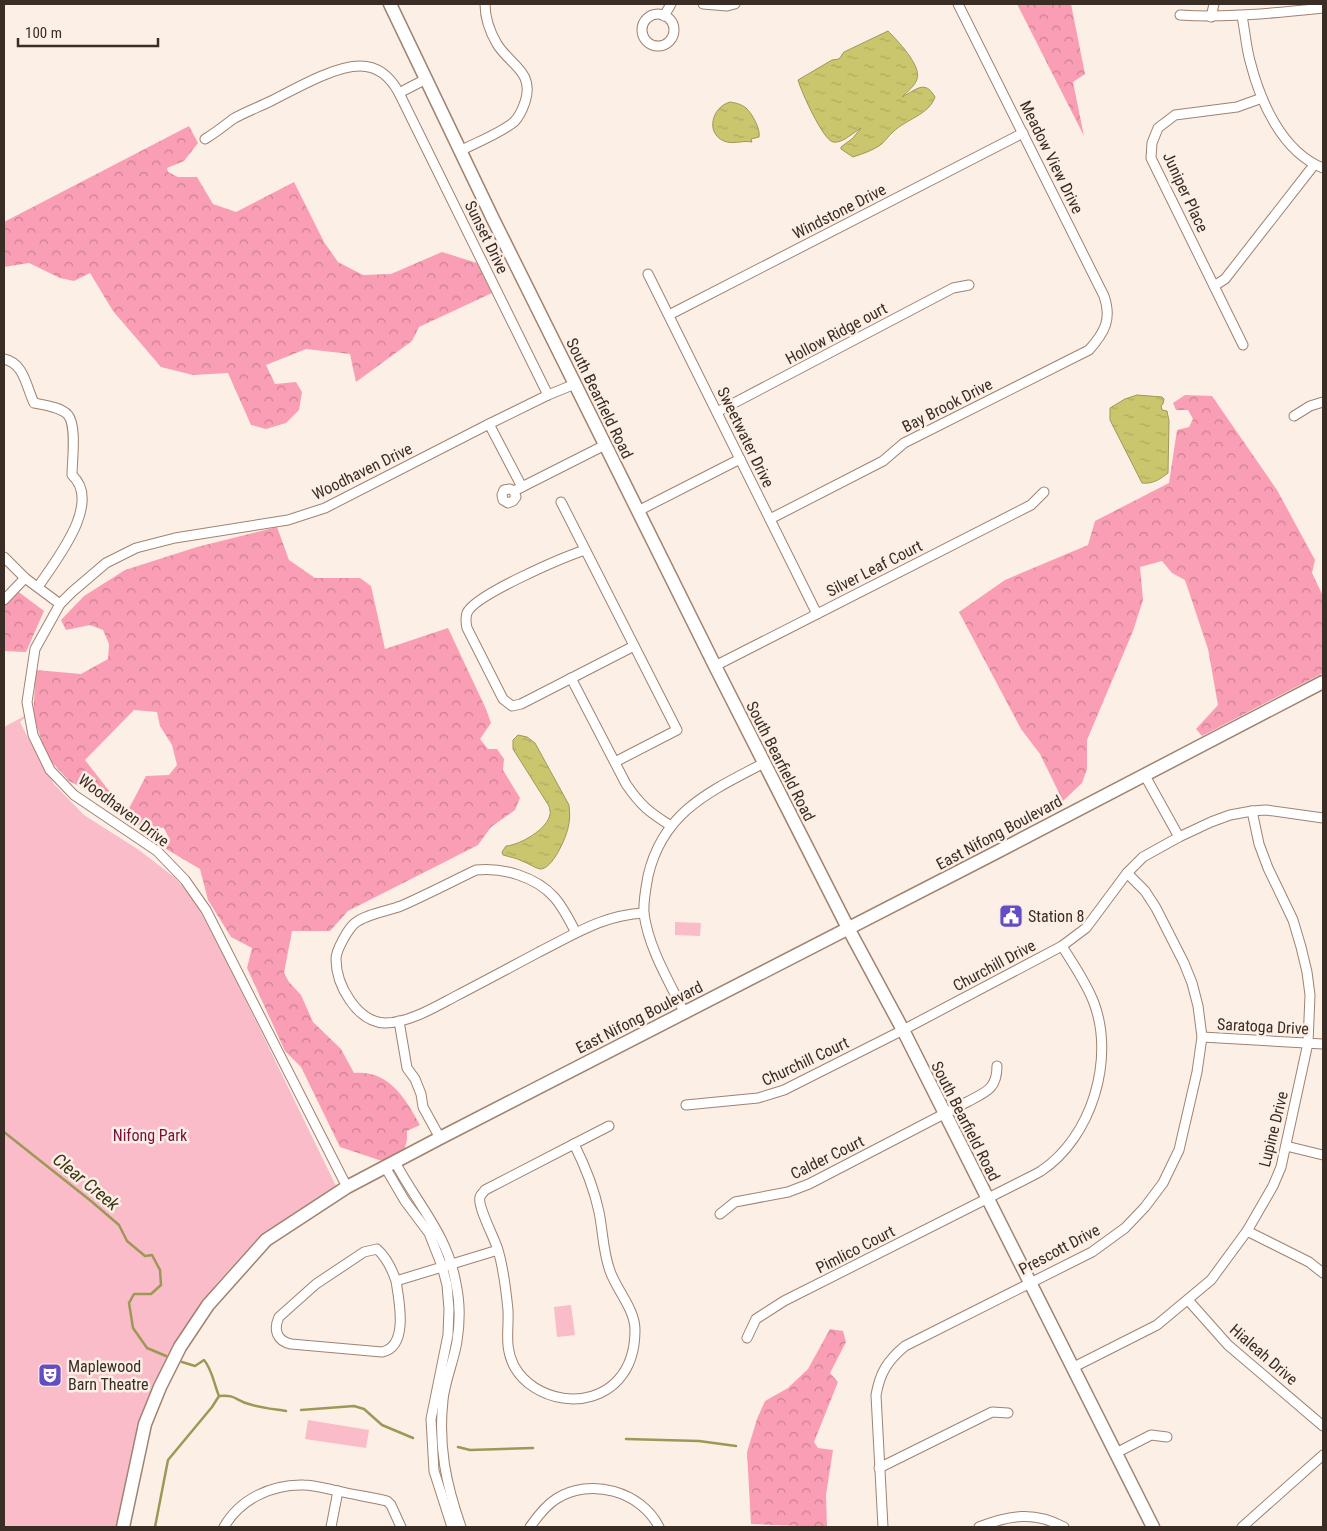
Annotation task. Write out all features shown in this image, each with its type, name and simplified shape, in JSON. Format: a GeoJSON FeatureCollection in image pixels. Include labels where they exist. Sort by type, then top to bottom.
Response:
{"type":"FeatureCollection","features":[{"type":"Feature","properties":{"kind":"street","name":"South Bearfield Road"},"geometry":{"type":"LineString","coordinates":[[390,4],[460,151],[764,764],[848,928],[903,1030],[1153,1527]]}},
{"type":"Feature","properties":{"kind":"street"},"geometry":{"type":"LineString","coordinates":[[460,151],[515,121],[523,108],[527,95],[527,82],[522,72],[498,45],[489,28],[485,4]]}},
{"type":"Feature","properties":{"kind":"street"},"geometry":{"type":"LineString","coordinates":[[664,16],[671,4]]}},
{"type":"Feature","properties":{"kind":"street"},"geometry":{"type":"LineString","coordinates":[[703,4],[727,6],[735,4]]}},
{"type":"Feature","properties":{"kind":"street","name":"Meadow View Drive"},"geometry":{"type":"LineString","coordinates":[[958,4],[1104,296],[1107,306],[1105,327]]}},
{"type":"Feature","properties":{"kind":"street"},"geometry":{"type":"LineString","coordinates":[[1211,17],[1214,4]]}},
{"type":"Feature","properties":{"kind":"street"},"geometry":{"type":"LineString","coordinates":[[1180,15],[1242,16],[1323,8]]}},
{"type":"Feature","properties":{"kind":"street"},"geometry":{"type":"LineString","coordinates":[[1242,16],[1249,59],[1262,98],[1287,141],[1298,154],[1314,165],[1323,168]]}},
{"type":"Feature","properties":{"kind":"street","name":"Sunset Drive"},"geometry":{"type":"LineString","coordinates":[[205,139],[235,118],[312,80],[348,67],[362,66],[373,68],[384,74],[399,93],[548,395]]}},
{"type":"Feature","properties":{"kind":"street"},"geometry":{"type":"LineString","coordinates":[[399,93],[426,79]]}},
{"type":"Feature","properties":{"kind":"street","name":"Juniper Place"},"geometry":{"type":"LineString","coordinates":[[1243,346],[1151,158],[1152,143],[1158,128],[1176,114],[1238,107],[1262,98]]}},
{"type":"Feature","properties":{"kind":"street","name":"Windstone Drive"},"geometry":{"type":"LineString","coordinates":[[669,315],[1023,133]]}},
{"type":"Feature","properties":{"kind":"street"},"geometry":{"type":"LineString","coordinates":[[1214,286],[1225,280],[1314,165]]}},
{"type":"Feature","properties":{"kind":"street","name":"Sweetwater Drive"},"geometry":{"type":"LineString","coordinates":[[648,274],[817,614]]}},
{"type":"Feature","properties":{"kind":"street","name":"Hollow Ridge ourt"},"geometry":{"type":"LineString","coordinates":[[717,412],[953,288],[970,285]]}},
{"type":"Feature","properties":{"kind":"street","name":"Bay Brook Drive"},"geometry":{"type":"LineString","coordinates":[[770,519],[883,461],[904,443],[1089,350],[1099,339],[1105,327]]}},
{"type":"Feature","properties":{"kind":"street"},"geometry":{"type":"LineString","coordinates":[[4,359],[10,360],[19,366],[34,402],[69,416],[72,427],[72,475],[82,487],[82,512],[77,525],[38,587]]}},
{"type":"Feature","properties":{"kind":"street","name":"Woodhaven Drive"},"geometry":{"type":"LineString","coordinates":[[347,1187],[206,910],[185,880],[157,851],[74,795],[50,770],[33,735],[26,702],[34,649],[60,604],[72,592],[106,563],[136,548],[174,538],[288,520],[325,508],[489,424],[575,384]]}},
{"type":"Feature","properties":{"kind":"street"},"geometry":{"type":"LineString","coordinates":[[1294,416],[1310,406],[1323,402]]}},
{"type":"Feature","properties":{"kind":"street"},"geometry":{"type":"LineString","coordinates":[[489,424],[518,489],[605,445]]}},
{"type":"Feature","properties":{"kind":"street"},"geometry":{"type":"LineString","coordinates":[[638,511],[740,459]]}},
{"type":"Feature","properties":{"kind":"street","name":"Silver Leaf Court"},"geometry":{"type":"LineString","coordinates":[[715,666],[1032,505],[1044,492]]}},
{"type":"Feature","properties":{"kind":"street"},"geometry":{"type":"LineString","coordinates":[[561,502],[677,730],[615,762]]}},
{"type":"Feature","properties":{"kind":"street"},"geometry":{"type":"LineString","coordinates":[[585,550],[535,570],[483,599],[467,612],[465,621],[467,628],[503,699],[512,706],[521,704],[634,646]]}},
{"type":"Feature","properties":{"kind":"street"},"geometry":{"type":"LineString","coordinates":[[4,557],[25,578],[60,604]]}},
{"type":"Feature","properties":{"kind":"street"},"geometry":{"type":"LineString","coordinates":[[4,600],[25,578]]}},
{"type":"Feature","properties":{"kind":"street"},"geometry":{"type":"LineString","coordinates":[[571,678],[635,798],[647,810],[671,826]]}},
{"type":"Feature","properties":{"kind":"street","name":"East Nifong Boulevard"},"geometry":{"type":"LineString","coordinates":[[123,1527],[145,1424],[160,1387],[185,1340],[208,1305],[266,1240],[347,1187],[390,1164],[1323,682]]}},
{"type":"Feature","properties":{"kind":"street"},"geometry":{"type":"LineString","coordinates":[[684,1012],[657,958],[644,913],[645,892],[650,867],[659,846],[671,826],[692,804],[711,791],[764,764]]}},
{"type":"Feature","properties":{"kind":"street"},"geometry":{"type":"LineString","coordinates":[[1144,774],[1179,837]]}},
{"type":"Feature","properties":{"kind":"street","name":"Churchill Drive"},"geometry":{"type":"LineString","coordinates":[[903,1030],[1062,946],[1086,928],[1127,873],[1143,857],[1179,837],[1210,822],[1252,811],[1266,810],[1323,818]]}},
{"type":"Feature","properties":{"kind":"street","name":"Lupine Drive"},"geometry":{"type":"LineString","coordinates":[[1072,1368],[1157,1325],[1211,1280],[1247,1231],[1273,1186],[1286,1146],[1308,1044],[1310,995],[1301,946],[1293,920],[1268,868],[1252,811]]}},
{"type":"Feature","properties":{"kind":"street"},"geometry":{"type":"LineString","coordinates":[[576,933],[555,898],[544,888],[515,874],[489,868],[476,870],[400,906],[354,923],[340,945],[336,957],[338,974],[354,1005],[361,1012],[372,1020],[385,1023],[399,1021],[440,1004],[606,919],[624,914],[644,913]]}},
{"type":"Feature","properties":{"kind":"street","name":"Prescott Drive"},"geometry":{"type":"LineString","coordinates":[[883,1527],[876,1395],[879,1380],[888,1361],[904,1346],[1092,1252],[1125,1228],[1146,1207],[1163,1183],[1179,1150],[1197,1072],[1202,1037],[1198,1006],[1192,982],[1184,963],[1156,908],[1145,891],[1127,873]]}},
{"type":"Feature","properties":{"kind":"street","name":"Pimlico Court"},"geometry":{"type":"LineString","coordinates":[[747,1338],[756,1319],[784,1301],[988,1199],[1042,1170],[1061,1153],[1079,1130],[1092,1105],[1100,1075],[1102,1050],[1100,1028],[1094,1004],[1085,984],[1062,946]]}},
{"type":"Feature","properties":{"kind":"street"},"geometry":{"type":"LineString","coordinates":[[399,1021],[407,1068],[415,1079],[421,1094],[423,1107],[440,1138]]}},
{"type":"Feature","properties":{"kind":"street","name":"Churchill Court"},"geometry":{"type":"LineString","coordinates":[[686,1104],[770,1096],[903,1030]]}},
{"type":"Feature","properties":{"kind":"street","name":"Saratoga Drive"},"geometry":{"type":"LineString","coordinates":[[1202,1037],[1323,1044]]}},
{"type":"Feature","properties":{"kind":"street","name":"Calder Court"},"geometry":{"type":"LineString","coordinates":[[720,1214],[735,1202],[788,1192],[809,1184],[945,1114],[990,1089],[997,1078],[997,1066]]}},
{"type":"Feature","properties":{"kind":"street"},"geometry":{"type":"LineString","coordinates":[[574,1144],[590,1181],[599,1211],[610,1272],[631,1312],[635,1328],[634,1346],[628,1365],[618,1380],[592,1396],[574,1400],[555,1397],[541,1392],[521,1376],[514,1365],[506,1341],[508,1312],[503,1265],[494,1237],[480,1205],[480,1197],[485,1190],[574,1144],[609,1126]]}},
{"type":"Feature","properties":{"kind":"street"},"geometry":{"type":"LineString","coordinates":[[1286,1146],[1323,1155]]}},
{"type":"Feature","properties":{"kind":"street"},"geometry":{"type":"LineString","coordinates":[[390,1164],[419,1202],[421,1214],[429,1233],[447,1265],[459,1308],[457,1340],[443,1398],[441,1420],[444,1470],[461,1527]]}},
{"type":"Feature","properties":{"kind":"street"},"geometry":{"type":"LineString","coordinates":[[390,1164],[411,1208],[421,1214]]}},
{"type":"Feature","properties":{"kind":"street"},"geometry":{"type":"LineString","coordinates":[[411,1208],[419,1202]]}},
{"type":"Feature","properties":{"kind":"street"},"geometry":{"type":"LineString","coordinates":[[1247,1231],[1309,1262],[1323,1273]]}},
{"type":"Feature","properties":{"kind":"street"},"geometry":{"type":"LineString","coordinates":[[370,1249],[377,1249],[383,1255],[393,1271],[396,1281],[401,1310],[398,1341],[388,1351],[285,1343],[276,1331],[279,1317],[316,1284],[370,1249]]}},
{"type":"Feature","properties":{"kind":"street"},"geometry":{"type":"LineString","coordinates":[[396,1281],[498,1250]]}},
{"type":"Feature","properties":{"kind":"street"},"geometry":{"type":"LineString","coordinates":[[447,1265],[448,1335],[431,1419],[434,1471],[452,1527]]}},
{"type":"Feature","properties":{"kind":"street","name":"Hialeah Drive"},"geometry":{"type":"LineString","coordinates":[[1188,1300],[1228,1345],[1315,1417],[1323,1426]]}},
{"type":"Feature","properties":{"kind":"street"},"geometry":{"type":"LineString","coordinates":[[880,1468],[992,1412],[1008,1413]]}},
{"type":"Feature","properties":{"kind":"street"},"geometry":{"type":"LineString","coordinates":[[1116,1453],[1151,1435],[1167,1437]]}},
{"type":"Feature","properties":{"kind":"street"},"geometry":{"type":"LineString","coordinates":[[1242,1527],[1323,1455]]}},
{"type":"Feature","properties":{"kind":"street"},"geometry":{"type":"LineString","coordinates":[[224,1527],[236,1510],[255,1496],[272,1489],[306,1484],[387,1501],[392,1505],[401,1527]]}},
{"type":"Feature","properties":{"kind":"street"},"geometry":{"type":"LineString","coordinates":[[530,1527],[539,1514],[556,1499],[574,1491],[594,1488],[626,1495],[644,1508],[659,1527]]}},
{"type":"Feature","properties":{"kind":"street"},"geometry":{"type":"LineString","coordinates":[[332,1527],[338,1491]]}},
{"type":"Feature","properties":{"kind":"street"},"geometry":{"type":"LineString","coordinates":[[979,1527],[1000,1519],[1022,1516],[1038,1517],[1064,1527]]}},
{"type":"Feature","properties":{"kind":"green space"},"geometry":{"type":"Polygon","coordinates":[[[1017,4],[1071,4],[1085,74],[1073,82],[1084,136],[1017,4]]]}},
{"type":"Feature","properties":{"kind":"green space"},"geometry":{"type":"Polygon","coordinates":[[[189,126],[198,143],[184,161],[167,168],[168,172],[178,177],[197,177],[213,204],[236,212],[294,182],[324,242],[338,262],[363,275],[391,274],[442,252],[477,263],[492,293],[419,327],[412,341],[356,382],[350,354],[306,349],[266,365],[275,384],[296,382],[302,392],[299,410],[286,423],[266,429],[251,425],[228,373],[193,375],[161,367],[113,311],[90,273],[74,281],[60,278],[29,263],[4,267],[4,222],[189,126]]]}},
{"type":"Feature","properties":{"kind":"green space"},"geometry":{"type":"Polygon","coordinates":[[[1185,395],[1212,396],[1277,490],[1315,560],[1312,573],[1323,596],[1323,673],[1202,736],[1196,729],[1218,705],[1208,649],[1185,580],[1172,573],[1162,561],[1140,567],[1143,600],[1133,631],[1087,740],[1087,769],[1082,783],[1063,801],[1040,754],[1021,729],[959,612],[1005,580],[1088,545],[1095,521],[1169,483],[1177,430],[1189,427],[1193,419],[1188,410],[1176,410],[1173,403],[1185,395]]]}},
{"type":"Feature","properties":{"kind":"green space"},"geometry":{"type":"Polygon","coordinates":[[[277,527],[289,560],[315,578],[360,578],[371,586],[385,649],[448,628],[491,723],[480,739],[488,749],[497,749],[504,759],[503,770],[520,798],[515,810],[491,827],[478,845],[348,911],[330,931],[292,931],[284,973],[289,982],[301,995],[313,1022],[341,1049],[354,1073],[366,1073],[377,1076],[394,1088],[402,1096],[420,1125],[407,1131],[404,1151],[382,1161],[340,1147],[301,1067],[285,1051],[247,968],[252,948],[231,937],[208,900],[200,869],[166,849],[170,840],[164,828],[139,826],[124,818],[146,776],[169,775],[177,765],[172,745],[160,726],[157,712],[134,710],[85,760],[110,792],[109,799],[102,798],[69,781],[47,757],[33,715],[36,670],[81,674],[108,659],[109,644],[103,630],[90,625],[66,630],[61,620],[84,596],[125,570],[197,547],[277,527]]]}},
{"type":"Feature","properties":{"kind":"green space"},"geometry":{"type":"Polygon","coordinates":[[[16,590],[44,611],[26,652],[4,651],[4,602],[16,590]]]}},
{"type":"Feature","properties":{"kind":"green space","name":"Nifong Park"},"geometry":{"type":"Polygon","coordinates":[[[30,713],[20,722],[54,784],[84,815],[139,850],[174,877],[192,897],[220,947],[336,1186],[258,1238],[218,1282],[191,1320],[154,1386],[117,1527],[4,1527],[4,727],[30,713]]]}},
{"type":"Feature","properties":{"kind":"green space"},"geometry":{"type":"Polygon","coordinates":[[[675,922],[701,923],[700,936],[675,935],[675,922]]]}},
{"type":"Feature","properties":{"kind":"green space"},"geometry":{"type":"Polygon","coordinates":[[[571,1305],[575,1335],[557,1337],[554,1307],[571,1305]]]}},
{"type":"Feature","properties":{"kind":"green space"},"geometry":{"type":"Polygon","coordinates":[[[830,1329],[843,1331],[846,1342],[830,1373],[838,1382],[814,1442],[818,1448],[833,1450],[826,1495],[827,1527],[751,1524],[747,1452],[757,1419],[765,1401],[788,1388],[808,1369],[830,1329]]]}},
{"type":"Feature","properties":{"kind":"green space"},"geometry":{"type":"Polygon","coordinates":[[[308,1420],[369,1430],[366,1448],[305,1439],[308,1420]]]}},
{"type":"Feature","properties":{"kind":"water"},"geometry":{"type":"Polygon","coordinates":[[[888,31],[908,54],[918,74],[915,84],[902,97],[924,87],[928,88],[935,97],[923,113],[898,128],[879,146],[853,157],[841,149],[841,147],[853,138],[861,128],[840,141],[833,142],[829,139],[813,114],[798,80],[832,60],[839,59],[844,52],[888,31]]]}},
{"type":"Feature","properties":{"kind":"water"},"geometry":{"type":"Polygon","coordinates":[[[730,102],[744,107],[753,118],[759,137],[751,139],[752,142],[727,142],[718,137],[714,132],[713,120],[715,114],[730,102]]]}},
{"type":"Feature","properties":{"kind":"water"},"geometry":{"type":"Polygon","coordinates":[[[1137,395],[1162,397],[1164,399],[1161,406],[1162,410],[1167,411],[1169,421],[1168,473],[1159,480],[1149,483],[1142,483],[1110,420],[1110,408],[1125,399],[1137,395]]]}},
{"type":"Feature","properties":{"kind":"water"},"geometry":{"type":"Polygon","coordinates":[[[518,735],[527,737],[535,743],[569,805],[570,817],[567,833],[554,859],[545,868],[540,869],[503,855],[502,852],[506,846],[518,843],[539,830],[548,820],[550,814],[549,806],[513,749],[513,740],[518,735]]]}},
{"type":"Feature","properties":{"kind":"waterway","name":"Clear Creek"},"geometry":{"type":"LineString","coordinates":[[4,1132],[119,1225],[127,1241],[145,1256],[152,1255],[160,1270],[161,1285],[151,1294],[134,1294],[129,1303],[133,1328],[147,1348],[166,1356]]}},
{"type":"Feature","properties":{"kind":"waterway"},"geometry":{"type":"LineString","coordinates":[[155,1527],[168,1460],[219,1396],[211,1372],[204,1360],[195,1366],[182,1362]]}},
{"type":"Feature","properties":{"kind":"waterway"},"geometry":{"type":"LineString","coordinates":[[219,1396],[229,1396],[245,1403],[286,1411]]}},
{"type":"Feature","properties":{"kind":"waterway"},"geometry":{"type":"LineString","coordinates":[[301,1410],[354,1406],[364,1409],[382,1425],[413,1438]]}},
{"type":"Feature","properties":{"kind":"waterway"},"geometry":{"type":"LineString","coordinates":[[626,1439],[699,1441],[736,1446]]}},
{"type":"Feature","properties":{"kind":"waterway"},"geometry":{"type":"LineString","coordinates":[[458,1447],[470,1450],[533,1448]]}},
{"type":"Feature","properties":{"kind":"place","name":"Station 8"},"geometry":{"type":"Point","coordinates":[1011,916]}},
{"type":"Feature","properties":{"kind":"place","name":"Maplewood Barn Theatre"},"geometry":{"type":"Point","coordinates":[50,1375]}}]}
